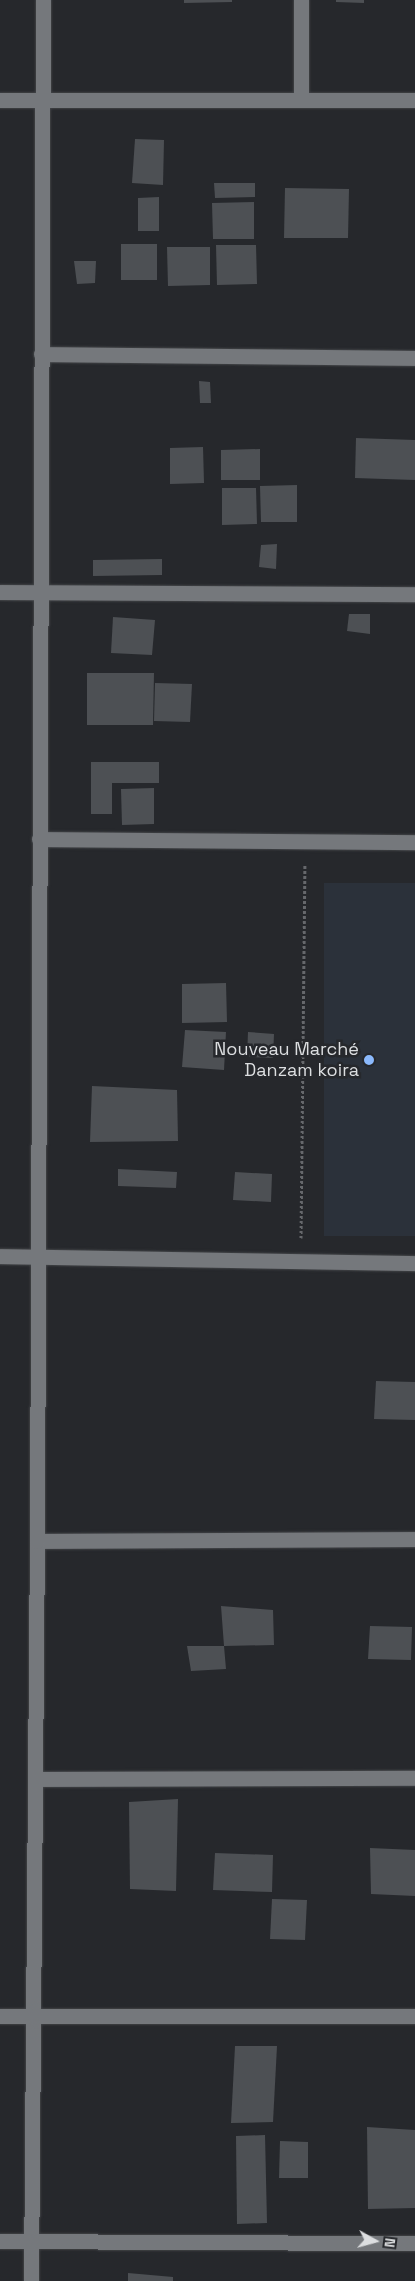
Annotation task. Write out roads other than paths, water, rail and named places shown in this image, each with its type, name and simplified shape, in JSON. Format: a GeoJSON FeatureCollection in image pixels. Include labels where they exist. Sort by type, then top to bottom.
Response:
{"type":"FeatureCollection","features":[{"type":"Feature","properties":{"kind":"street"},"geometry":{"type":"LineString","coordinates":[[31,2281],[32,2016],[38,1541],[36,1257],[43,0]]}},
{"type":"Feature","properties":{"kind":"street"},"geometry":{"type":"LineString","coordinates":[[301,100],[302,0]]}},
{"type":"Feature","properties":{"kind":"street"},"geometry":{"type":"LineString","coordinates":[[0,100],[415,100]]}},
{"type":"Feature","properties":{"kind":"street"},"geometry":{"type":"LineString","coordinates":[[41,354],[415,358]]}},
{"type":"Feature","properties":{"kind":"street"},"geometry":{"type":"LineString","coordinates":[[0,592],[415,594]]}},
{"type":"Feature","properties":{"kind":"street"},"geometry":{"type":"LineString","coordinates":[[39,839],[415,842]]}},
{"type":"Feature","properties":{"kind":"street"},"geometry":{"type":"LineString","coordinates":[[0,1256],[415,1264]]}},
{"type":"Feature","properties":{"kind":"street"},"geometry":{"type":"LineString","coordinates":[[38,1541],[415,1539]]}},
{"type":"Feature","properties":{"kind":"street"},"geometry":{"type":"LineString","coordinates":[[35,1779],[415,1778]]}},
{"type":"Feature","properties":{"kind":"street"},"geometry":{"type":"LineString","coordinates":[[0,2016],[415,2016]]}},
{"type":"Feature","properties":{"kind":"street"},"geometry":{"type":"LineString","coordinates":[[0,2241],[415,2243]]}},
{"type":"Feature","properties":{"kind":"place","name":"Nouveau Marché Danzam koira"},"geometry":{"type":"Point","coordinates":[369,1060]}}]}
